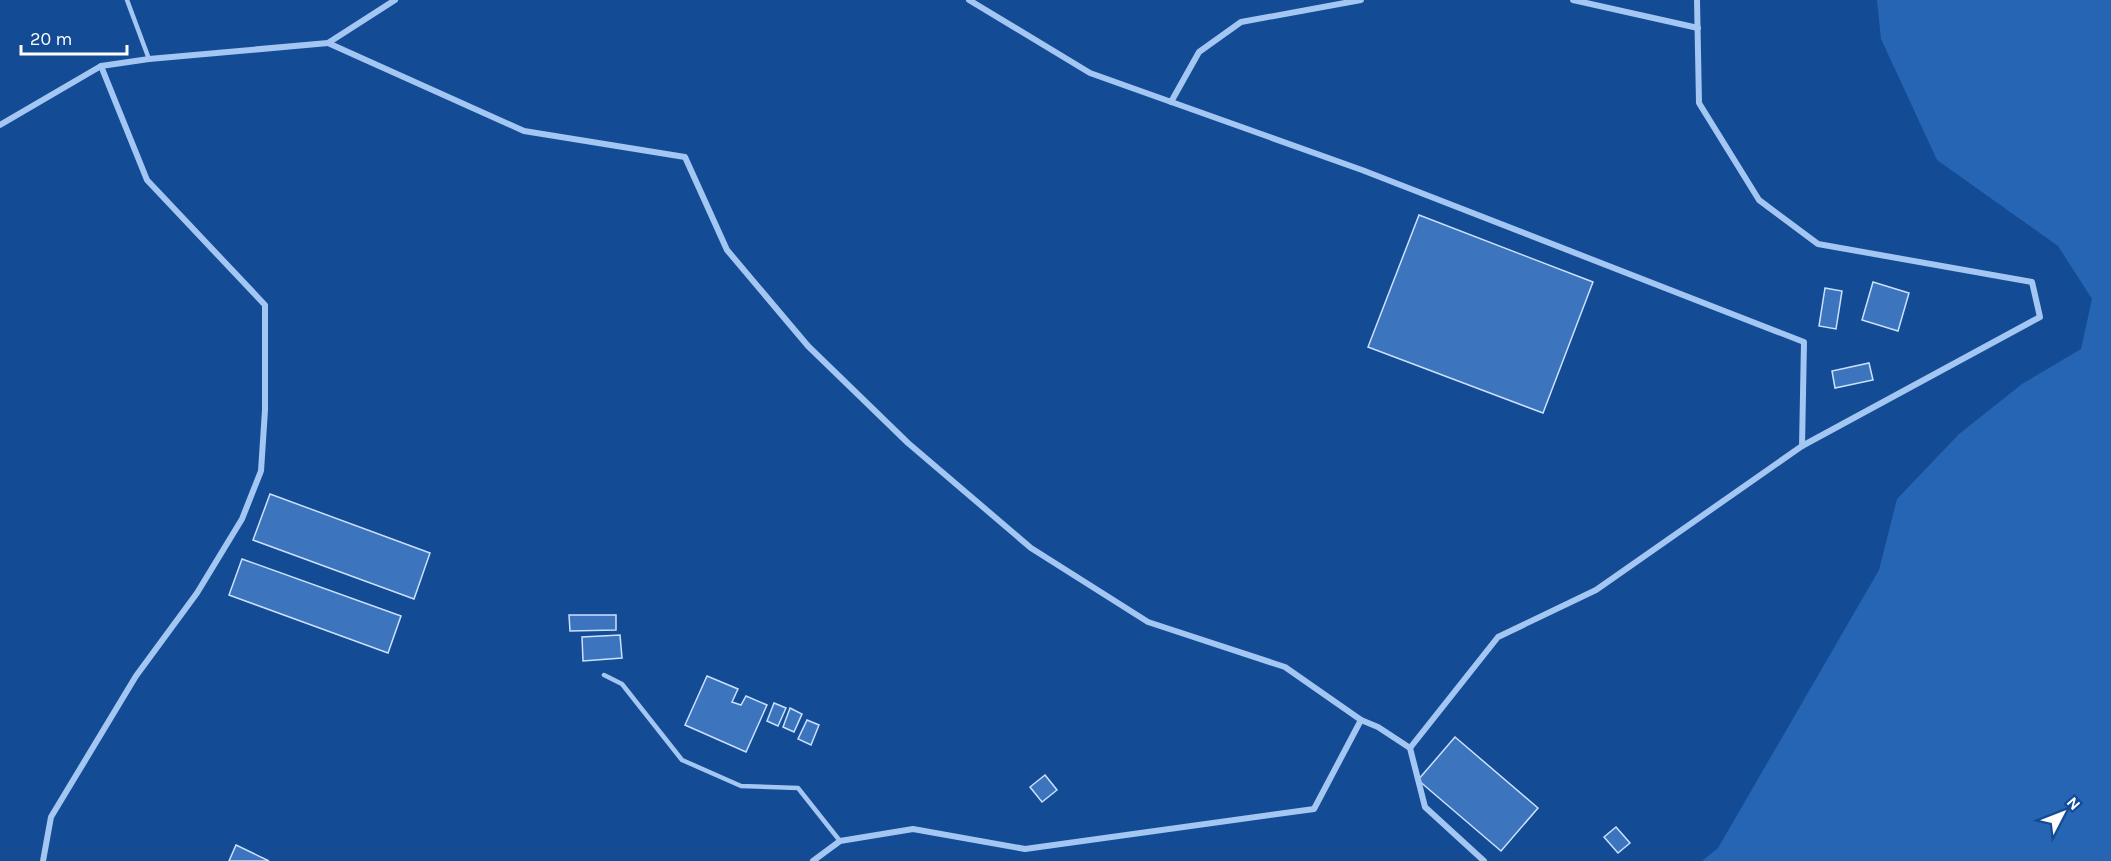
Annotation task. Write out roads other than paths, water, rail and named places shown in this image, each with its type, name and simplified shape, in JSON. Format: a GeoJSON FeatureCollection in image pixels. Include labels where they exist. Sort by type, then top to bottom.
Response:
{"type":"FeatureCollection","features":[{"type":"Feature","properties":{"kind":"street"},"geometry":{"type":"LineString","coordinates":[[0,125],[101,66],[149,59],[328,43],[395,0]]}},
{"type":"Feature","properties":{"kind":"street"},"geometry":{"type":"LineString","coordinates":[[969,0],[1090,73],[1373,174],[1804,342],[1802,446]]}},
{"type":"Feature","properties":{"kind":"street"},"geometry":{"type":"LineString","coordinates":[[1172,102],[1199,52],[1241,22],[1361,0]]}},
{"type":"Feature","properties":{"kind":"street"},"geometry":{"type":"LineString","coordinates":[[1573,0],[1698,28]]}},
{"type":"Feature","properties":{"kind":"street"},"geometry":{"type":"LineString","coordinates":[[1410,748],[1498,638],[1596,590],[1802,446],[2040,317],[2031,282],[1818,244],[1759,200],[1699,103],[1697,0]]}},
{"type":"Feature","properties":{"kind":"street"},"geometry":{"type":"LineString","coordinates":[[328,43],[524,131],[685,157],[727,250],[808,346],[908,443],[1031,548],[1148,622],[1285,667],[1361,720],[1378,726],[1410,748],[1425,807],[1484,861]]}},
{"type":"Feature","properties":{"kind":"street"},"geometry":{"type":"LineString","coordinates":[[43,861],[51,817],[136,676],[197,594],[242,519],[261,471],[265,410],[265,306],[147,180],[101,66]]}},
{"type":"Feature","properties":{"kind":"street"},"geometry":{"type":"LineString","coordinates":[[813,861],[840,841],[913,829],[1025,849],[1314,809],[1361,720]]}},
{"type":"Feature","properties":{"kind":"lane"},"geometry":{"type":"LineString","coordinates":[[127,0],[149,59]]}},
{"type":"Feature","properties":{"kind":"lane"},"geometry":{"type":"LineString","coordinates":[[604,675],[622,684],[682,760],[741,786],[798,788],[840,841]]}}]}
